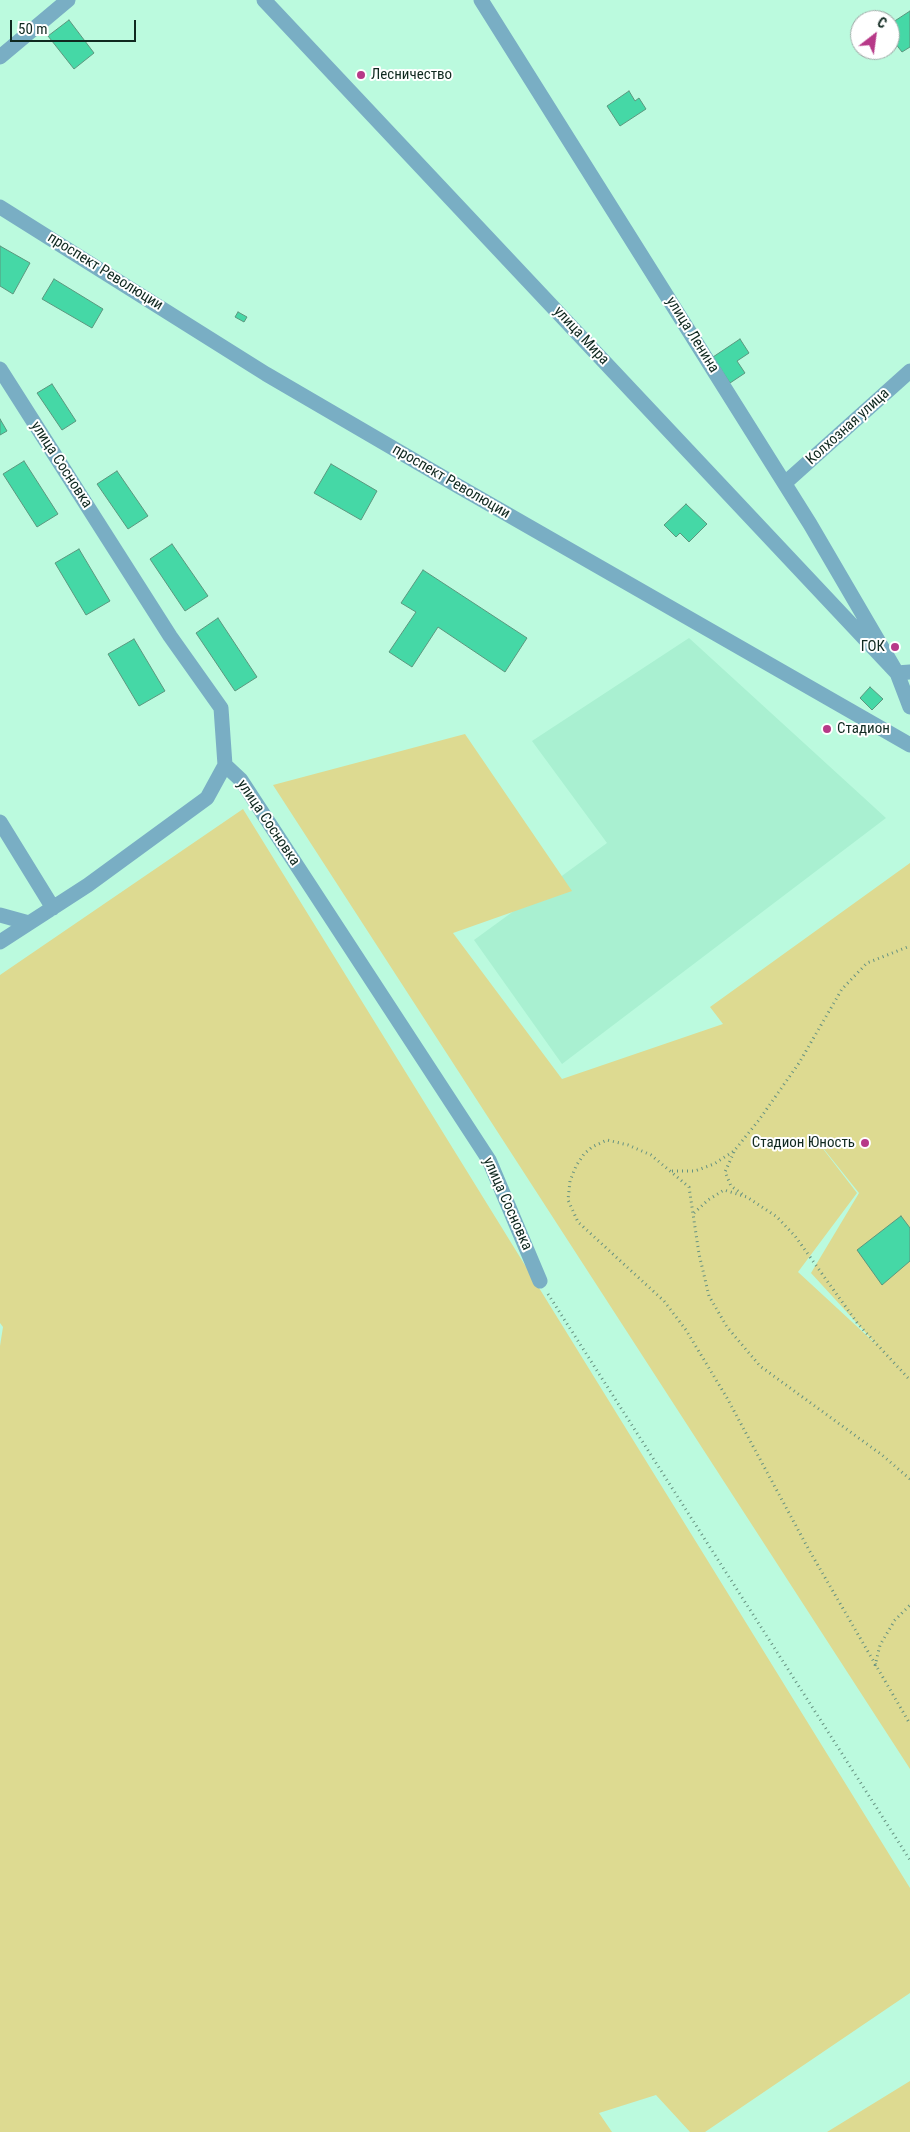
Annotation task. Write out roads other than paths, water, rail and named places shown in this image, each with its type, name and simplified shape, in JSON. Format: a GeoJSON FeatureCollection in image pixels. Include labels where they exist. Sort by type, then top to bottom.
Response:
{"type":"FeatureCollection","features":[{"type":"Feature","properties":{"kind":"street"},"geometry":{"type":"LineString","coordinates":[[0,58],[68,0]]}},
{"type":"Feature","properties":{"kind":"street","name":"улица Мира"},"geometry":{"type":"LineString","coordinates":[[264,0],[903,672]]}},
{"type":"Feature","properties":{"kind":"street","name":"улица Ленина"},"geometry":{"type":"LineString","coordinates":[[481,0],[903,672],[910,707]]}},
{"type":"Feature","properties":{"kind":"street","name":"проспект Революции"},"geometry":{"type":"LineString","coordinates":[[0,207],[283,383],[458,486],[910,745]]}},
{"type":"Feature","properties":{"kind":"street","name":"улица Сосновка"},"geometry":{"type":"LineString","coordinates":[[0,369],[170,636],[221,708],[225,765],[241,780],[489,1160],[540,1281]]}},
{"type":"Feature","properties":{"kind":"street","name":"Колхозная улица"},"geometry":{"type":"LineString","coordinates":[[785,483],[910,371]]}},
{"type":"Feature","properties":{"kind":"street"},"geometry":{"type":"LineString","coordinates":[[0,942],[88,885],[207,798],[225,765]]}},
{"type":"Feature","properties":{"kind":"street"},"geometry":{"type":"LineString","coordinates":[[0,822],[53,908]]}},
{"type":"Feature","properties":{"kind":"street"},"geometry":{"type":"LineString","coordinates":[[0,915],[29,924]]}},
{"type":"Feature","properties":{"kind":"place","name":"Лесничество"},"geometry":{"type":"Point","coordinates":[361,75]}},
{"type":"Feature","properties":{"kind":"place","name":"ГОК"},"geometry":{"type":"Point","coordinates":[895,647]}},
{"type":"Feature","properties":{"kind":"place","name":"Стадион"},"geometry":{"type":"Point","coordinates":[827,729]}},
{"type":"Feature","properties":{"kind":"place","name":"Стадион Юность"},"geometry":{"type":"Point","coordinates":[865,1143]}}]}
